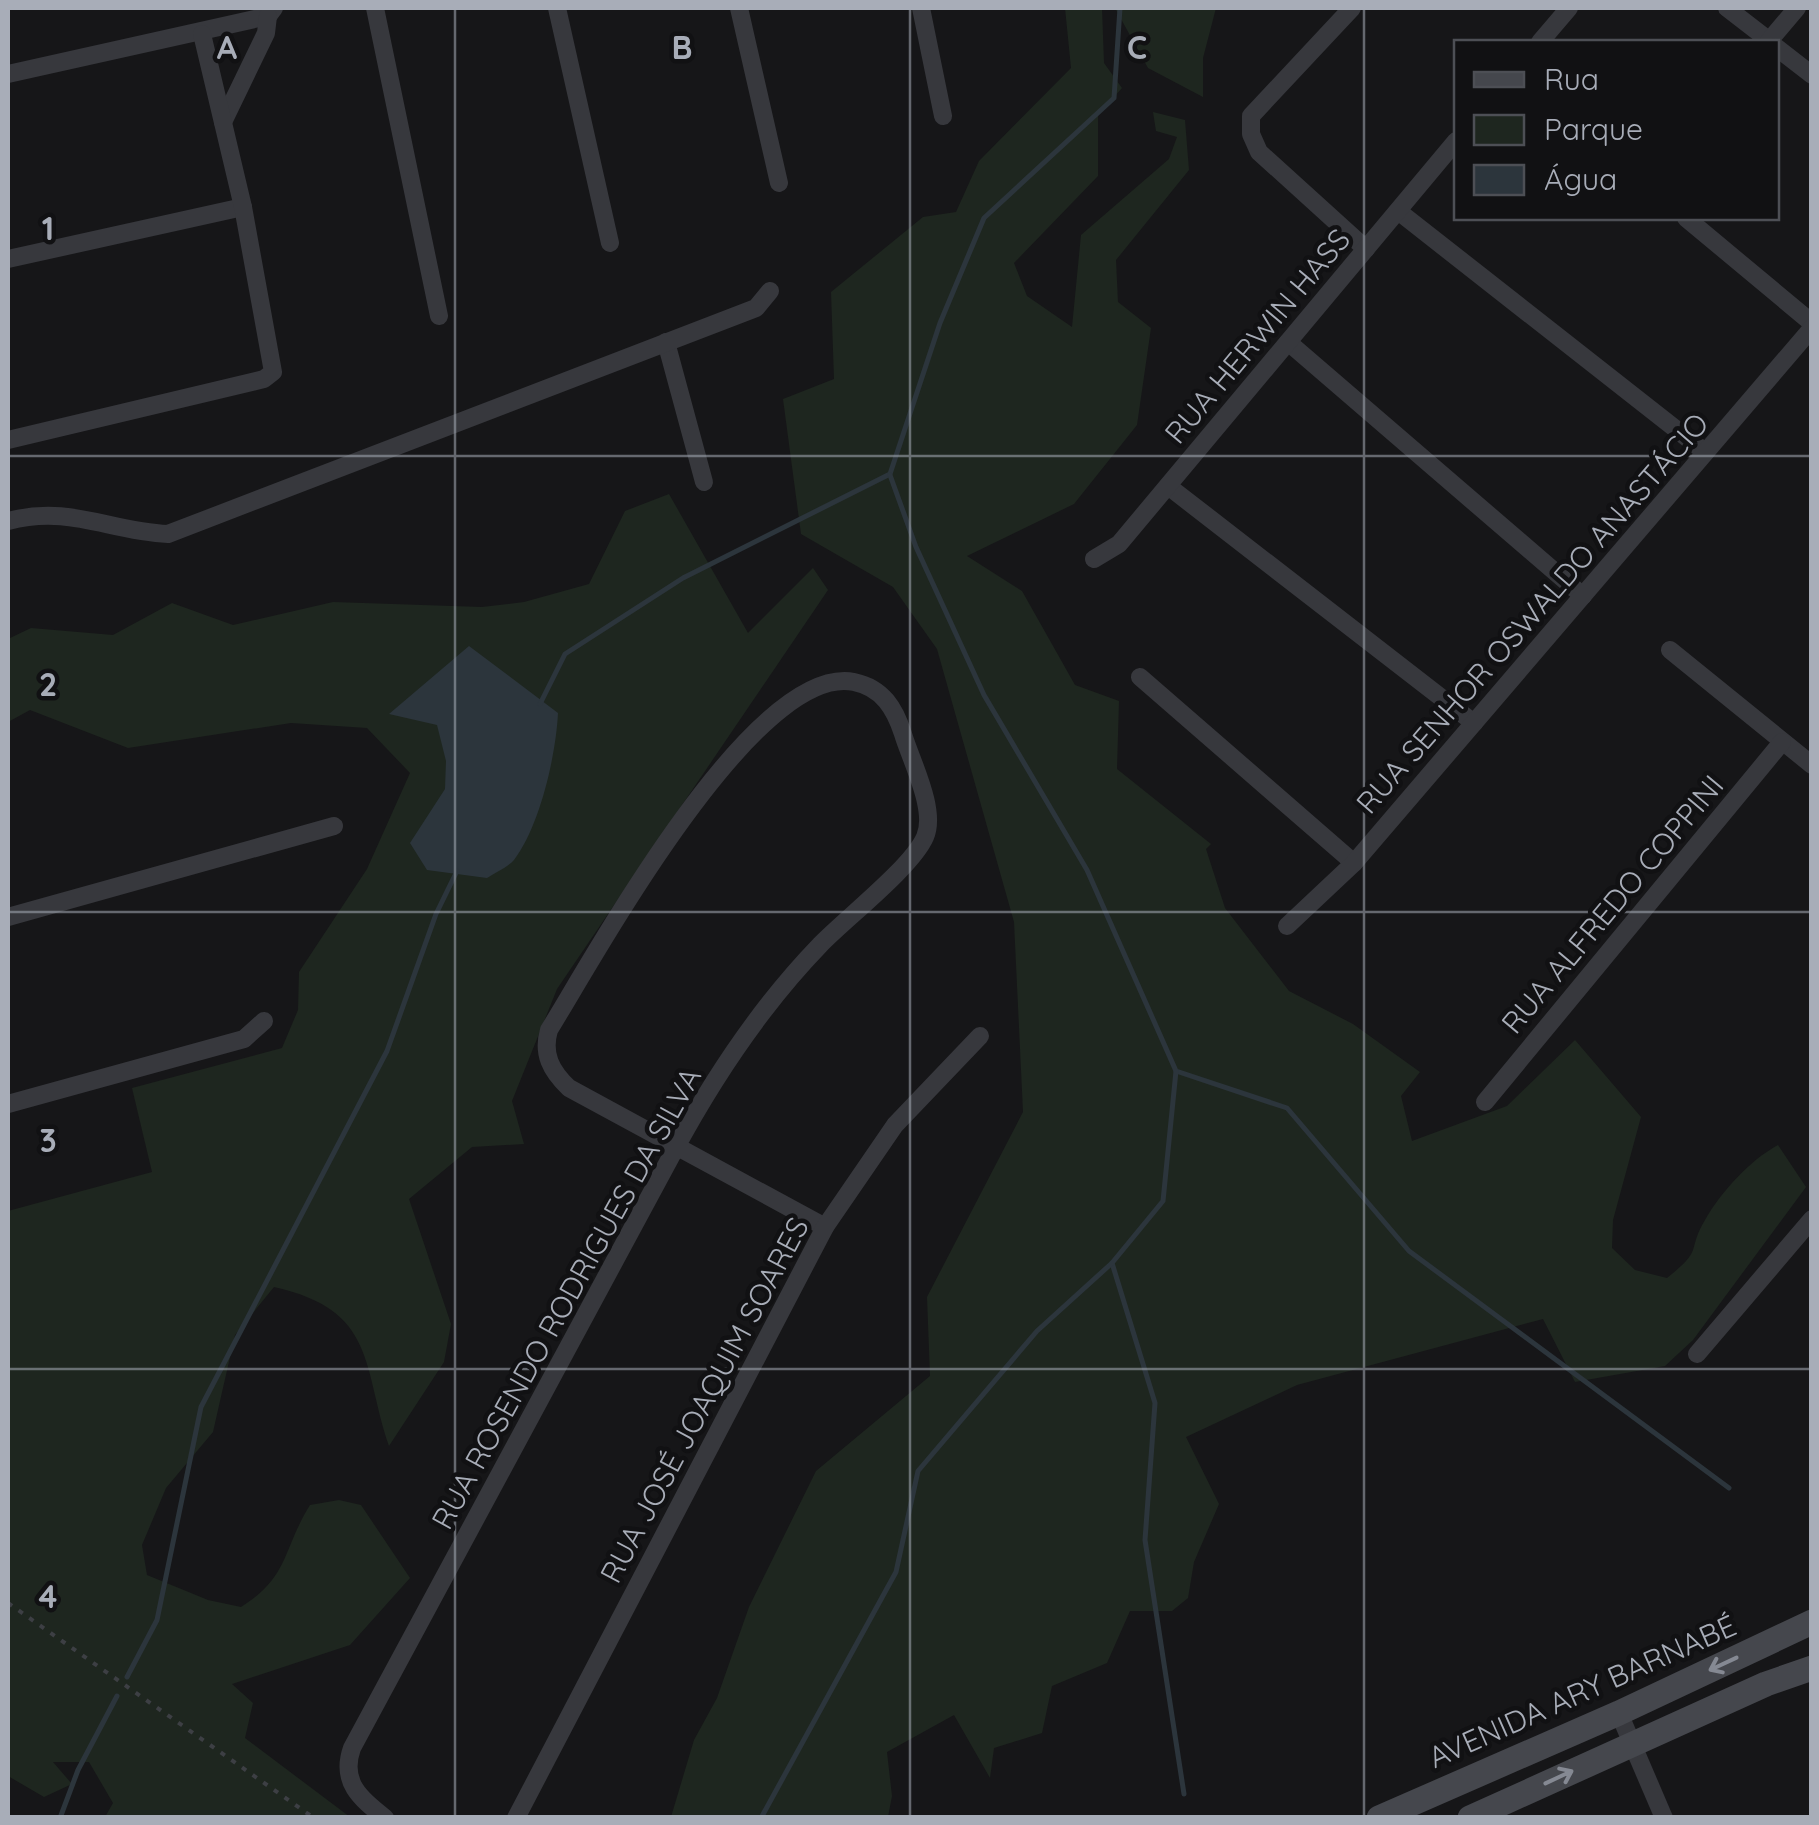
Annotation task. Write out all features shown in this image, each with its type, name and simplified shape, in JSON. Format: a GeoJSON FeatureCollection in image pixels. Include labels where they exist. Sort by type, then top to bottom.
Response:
{"type":"FeatureCollection","features":[{"type":"Feature","properties":{"kind":"street"},"geometry":{"type":"LineString","coordinates":[[375,8],[439,316]]}},
{"type":"Feature","properties":{"kind":"street"},"geometry":{"type":"LineString","coordinates":[[557,8],[610,243]]}},
{"type":"Feature","properties":{"kind":"street"},"geometry":{"type":"LineString","coordinates":[[740,8],[780,183]]}},
{"type":"Feature","properties":{"kind":"street"},"geometry":{"type":"LineString","coordinates":[[921,8],[943,116]]}},
{"type":"Feature","properties":{"kind":"street"},"geometry":{"type":"LineString","coordinates":[[1352,8],[1251,116],[1251,134],[1259,152],[1366,249]]}},
{"type":"Feature","properties":{"kind":"street"},"geometry":{"type":"LineString","coordinates":[[1542,40],[1569,8]]}},
{"type":"Feature","properties":{"kind":"street"},"geometry":{"type":"LineString","coordinates":[[1727,8],[1767,40]]}},
{"type":"Feature","properties":{"kind":"street"},"geometry":{"type":"LineString","coordinates":[[1775,40],[1798,8]]}},
{"type":"Feature","properties":{"kind":"street"},"geometry":{"type":"LineString","coordinates":[[8,74],[202,34],[271,12]]}},
{"type":"Feature","properties":{"kind":"street"},"geometry":{"type":"LineString","coordinates":[[223,122],[266,34],[271,12]]}},
{"type":"Feature","properties":{"kind":"street"},"geometry":{"type":"LineString","coordinates":[[8,440],[264,379],[273,372],[243,207],[202,34]]}},
{"type":"Feature","properties":{"kind":"street"},"geometry":{"type":"LineString","coordinates":[[1779,49],[1812,75]]}},
{"type":"Feature","properties":{"kind":"street","name":"RUA HERWIN HASS"},"geometry":{"type":"LineString","coordinates":[[1094,559],[1119,544],[1454,144]]}},
{"type":"Feature","properties":{"kind":"street"},"geometry":{"type":"LineString","coordinates":[[8,260],[243,207]]}},
{"type":"Feature","properties":{"kind":"street"},"geometry":{"type":"LineString","coordinates":[[1398,210],[1705,452]]}},
{"type":"Feature","properties":{"kind":"street"},"geometry":{"type":"LineString","coordinates":[[1688,220],[1812,325]]}},
{"type":"Feature","properties":{"kind":"street"},"geometry":{"type":"LineString","coordinates":[[8,521],[42,513],[77,515],[138,533],[168,534],[756,308],[770,291]]}},
{"type":"Feature","properties":{"kind":"street","name":"RUA SENHOR OSWALDO ANASTÁCIO"},"geometry":{"type":"LineString","coordinates":[[1287,926],[1354,862],[1812,325]]}},
{"type":"Feature","properties":{"kind":"street"},"geometry":{"type":"LineString","coordinates":[[666,342],[704,482]]}},
{"type":"Feature","properties":{"kind":"street"},"geometry":{"type":"LineString","coordinates":[[1288,342],[1582,596]]}},
{"type":"Feature","properties":{"kind":"street"},"geometry":{"type":"LineString","coordinates":[[1168,486],[1474,722]]}},
{"type":"Feature","properties":{"kind":"street"},"geometry":{"type":"LineString","coordinates":[[1670,650],[1812,765]]}},
{"type":"Feature","properties":{"kind":"street"},"geometry":{"type":"LineString","coordinates":[[1140,676],[1354,862]]}},
{"type":"Feature","properties":{"kind":"street","name":"RUA ROSENDO RODRIGUES DA SILVA"},"geometry":{"type":"LineString","coordinates":[[384,1818],[359,1796],[348,1777],[352,1748],[675,1149],[721,1072],[817,948],[926,836],[926,811],[896,714],[869,687],[838,680],[820,684],[787,705],[703,792],[671,833],[550,1030],[547,1058],[569,1088],[675,1149]]}},
{"type":"Feature","properties":{"kind":"street","name":"RUA ALFREDO COPPINI"},"geometry":{"type":"LineString","coordinates":[[1485,1102],[1782,742]]}},
{"type":"Feature","properties":{"kind":"street"},"geometry":{"type":"LineString","coordinates":[[8,916],[334,826]]}},
{"type":"Feature","properties":{"kind":"street"},"geometry":{"type":"LineString","coordinates":[[8,1104],[244,1039],[264,1021]]}},
{"type":"Feature","properties":{"kind":"street","name":"RUA JOSÉ JOAQUIM SOARES"},"geometry":{"type":"LineString","coordinates":[[516,1818],[825,1227],[895,1125],[980,1036]]}},
{"type":"Feature","properties":{"kind":"street"},"geometry":{"type":"LineString","coordinates":[[675,1149],[825,1227]]}},
{"type":"Feature","properties":{"kind":"street"},"geometry":{"type":"LineString","coordinates":[[1697,1354],[1812,1219]]}},
{"type":"Feature","properties":{"kind":"street","name":"AVENIDA ARY BARNABÉ"},"geometry":{"type":"LineString","coordinates":[[1379,1818],[1619,1713],[1812,1622]]}},
{"type":"Feature","properties":{"kind":"street"},"geometry":{"type":"LineString","coordinates":[[1470,1818],[1634,1742],[1812,1668]]}},
{"type":"Feature","properties":{"kind":"street"},"geometry":{"type":"LineString","coordinates":[[1619,1713],[1664,1818]]}},
{"type":"Feature","properties":{"kind":"path"},"geometry":{"type":"LineString","coordinates":[[8,1604],[314,1818]]}},
{"type":"Feature","properties":{"kind":"green space"},"geometry":{"type":"Polygon","coordinates":[[[1065,8],[1102,8],[1104,63],[1122,88],[1098,115],[1098,176],[1014,263],[1027,296],[1072,327],[1081,235],[1169,159],[1177,137],[1156,131],[1153,112],[1185,120],[1189,170],[1116,260],[1118,302],[1151,328],[1137,425],[1074,504],[967,556],[1022,591],[1075,685],[1119,701],[1117,769],[1211,844],[1206,849],[1225,908],[1289,991],[1353,1024],[1420,1072],[1401,1096],[1412,1141],[1507,1106],[1575,1040],[1641,1117],[1613,1220],[1612,1248],[1635,1270],[1667,1278],[1679,1268],[1691,1255],[1699,1230],[1719,1199],[1747,1168],[1778,1145],[1806,1187],[1693,1340],[1665,1366],[1575,1382],[1543,1319],[1297,1385],[1186,1437],[1219,1504],[1194,1562],[1188,1598],[1172,1611],[1130,1611],[1107,1663],[1052,1686],[1042,1733],[994,1748],[990,1778],[954,1715],[887,1752],[892,1796],[888,1817],[671,1817],[694,1740],[717,1698],[749,1607],[816,1471],[930,1376],[927,1297],[1023,1112],[1014,922],[937,649],[893,587],[801,534],[783,399],[834,379],[831,292],[923,217],[956,212],[979,161],[1071,68],[1065,8]]]}},
{"type":"Feature","properties":{"kind":"green space"},"geometry":{"type":"Polygon","coordinates":[[[1115,8],[1216,8],[1203,58],[1203,97],[1148,68],[1115,8]]]}},
{"type":"Feature","properties":{"kind":"green space"},"geometry":{"type":"Polygon","coordinates":[[[669,494],[748,633],[813,568],[828,590],[557,989],[512,1101],[524,1144],[472,1147],[409,1199],[451,1324],[444,1362],[389,1446],[368,1367],[349,1326],[332,1310],[307,1297],[274,1287],[235,1335],[213,1432],[166,1488],[142,1545],[147,1575],[208,1600],[241,1607],[277,1573],[310,1505],[339,1500],[361,1505],[410,1578],[350,1645],[232,1684],[253,1703],[245,1738],[350,1817],[105,1817],[113,1803],[89,1762],[53,1762],[72,1784],[44,1797],[8,1776],[8,1211],[152,1172],[132,1088],[282,1048],[298,1010],[299,972],[367,869],[410,773],[367,728],[291,723],[128,748],[30,710],[8,722],[8,639],[31,628],[113,635],[172,603],[233,625],[333,602],[482,607],[524,602],[589,584],[625,511],[669,494]]]}},
{"type":"Feature","properties":{"kind":"water"},"geometry":{"type":"Polygon","coordinates":[[[469,646],[558,713],[550,769],[532,829],[514,860],[487,878],[427,870],[410,843],[445,789],[446,761],[437,725],[389,714],[469,646]]]}},
{"type":"Feature","properties":{"kind":"waterway"},"geometry":{"type":"LineString","coordinates":[[540,704],[565,654],[683,578],[890,474],[940,323],[984,218],[1114,98],[1120,8]]}},
{"type":"Feature","properties":{"kind":"waterway"},"geometry":{"type":"LineString","coordinates":[[761,1818],[896,1572],[918,1471],[1037,1331],[1112,1263],[1163,1201],[1176,1071],[1087,870],[984,695],[916,547],[890,475]]}},
{"type":"Feature","properties":{"kind":"waterway"},"geometry":{"type":"LineString","coordinates":[[127,1677],[157,1620],[201,1407],[387,1051],[436,914],[457,871]]}},
{"type":"Feature","properties":{"kind":"waterway"},"geometry":{"type":"LineString","coordinates":[[1176,1071],[1287,1108],[1409,1251],[1729,1488]]}},
{"type":"Feature","properties":{"kind":"waterway"},"geometry":{"type":"LineString","coordinates":[[1112,1263],[1155,1403],[1145,1540],[1184,1794]]}},
{"type":"Feature","properties":{"kind":"waterway"},"geometry":{"type":"LineString","coordinates":[[60,1818],[78,1770],[117,1696]]}}]}
